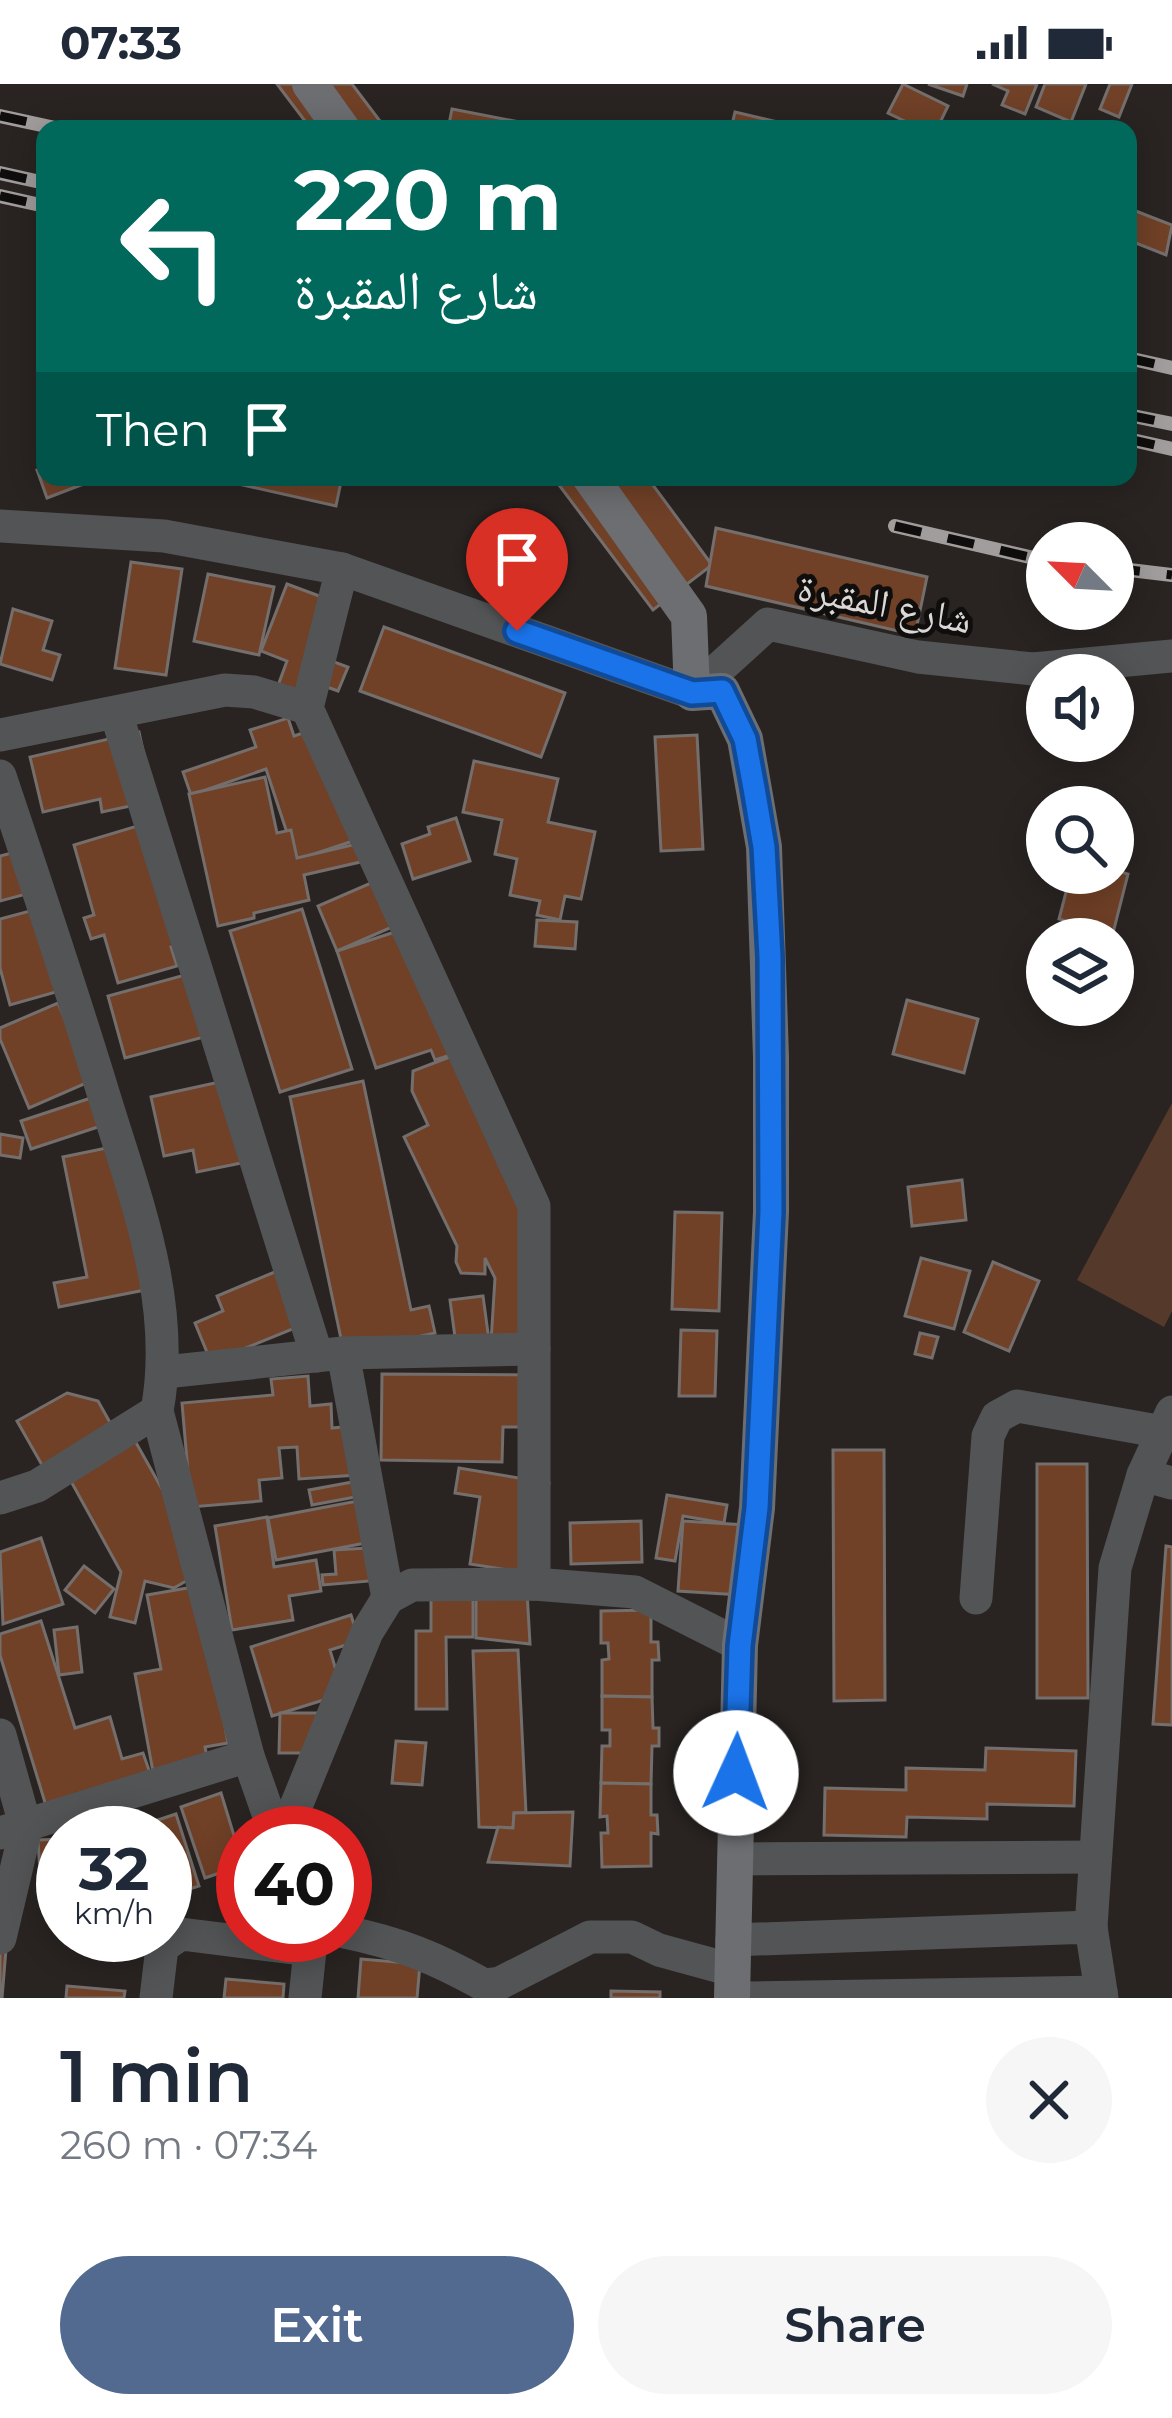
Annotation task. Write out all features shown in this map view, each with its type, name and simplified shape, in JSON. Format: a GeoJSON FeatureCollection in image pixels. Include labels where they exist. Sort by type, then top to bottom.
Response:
{"type":"FeatureCollection","features":[{"type":"Feature","properties":{"kind":"street"},"geometry":{"type":"LineString","coordinates":[[310,84],[336,120]]}},
{"type":"Feature","properties":{"kind":"street"},"geometry":{"type":"LineString","coordinates":[[596,486],[689,616],[692,693]]}},
{"type":"Feature","properties":{"kind":"street"},"geometry":{"type":"LineString","coordinates":[[0,526],[164,536],[342,569],[692,693],[722,691],[745,739],[764,847],[770,957],[771,1212],[757,1508],[740,1646],[736,1977]]}},
{"type":"Feature","properties":{"kind":"street"},"geometry":{"type":"LineString","coordinates":[[342,569],[308,708],[534,1206],[534,1584]]}},
{"type":"Feature","properties":{"kind":"street","name":"شارع المقبرة"},"geometry":{"type":"LineString","coordinates":[[692,693],[768,623],[918,657],[1033,669],[1172,656]]}},
{"type":"Feature","properties":{"kind":"street"},"geometry":{"type":"LineString","coordinates":[[0,735],[225,691],[254,692],[308,708]]}},
{"type":"Feature","properties":{"kind":"street"},"geometry":{"type":"LineString","coordinates":[[116,712],[330,1354],[388,1598]]}},
{"type":"Feature","properties":{"kind":"street"},"geometry":{"type":"LineString","coordinates":[[0,776],[140,1216],[163,1314],[164,1372],[157,1411],[248,1756],[266,1806]]}},
{"type":"Feature","properties":{"kind":"street"},"geometry":{"type":"LineString","coordinates":[[164,1372],[330,1354],[534,1348]]}},
{"type":"Feature","properties":{"kind":"street"},"geometry":{"type":"LineString","coordinates":[[372,1938],[452,1965],[484,1985],[500,1983],[590,1936],[632,1936],[736,1977],[1101,1995],[1090,1927],[1115,1568],[1158,1479],[1168,1422],[1017,1406],[997,1417],[988,1436],[976,1598]]}},
{"type":"Feature","properties":{"kind":"street"},"geometry":{"type":"LineString","coordinates":[[0,1498],[37,1486],[157,1411]]}},
{"type":"Feature","properties":{"kind":"street"},"geometry":{"type":"LineString","coordinates":[[296,1806],[367,1632],[388,1598],[412,1585],[534,1584],[635,1592],[740,1646]]}},
{"type":"Feature","properties":{"kind":"street"},"geometry":{"type":"LineString","coordinates":[[0,1735],[13,1831],[0,1938]]}},
{"type":"Feature","properties":{"kind":"street"},"geometry":{"type":"LineString","coordinates":[[13,1831],[248,1756]]}},
{"type":"Feature","properties":{"kind":"street"},"geometry":{"type":"LineString","coordinates":[[734,1858],[1095,1857]]}},
{"type":"Feature","properties":{"kind":"street"},"geometry":{"type":"LineString","coordinates":[[736,1977],[1090,1927]]}},
{"type":"Feature","properties":{"kind":"street"},"geometry":{"type":"LineString","coordinates":[[155,1998],[162,1947],[181,1934],[216,1936]]}},
{"type":"Feature","properties":{"kind":"street"},"geometry":{"type":"LineString","coordinates":[[305,1998],[306,1962]]}},
{"type":"Feature","properties":{"kind":"shaded area"},"geometry":{"type":"Polygon","coordinates":[[[1172,1103],[1172,1311],[1164,1327],[1077,1280],[1172,1103]]]}},
{"type":"Feature","properties":{"kind":"building"},"geometry":{"type":"Polygon","coordinates":[[[277,84],[352,84],[379,120],[304,120],[277,84]]]}},
{"type":"Feature","properties":{"kind":"building"},"geometry":{"type":"Polygon","coordinates":[[[903,84],[948,106],[941,120],[902,120],[888,113],[903,84]]]}},
{"type":"Feature","properties":{"kind":"building"},"geometry":{"type":"Polygon","coordinates":[[[928,84],[967,84],[963,96],[928,84]]]}},
{"type":"Feature","properties":{"kind":"building"},"geometry":{"type":"Polygon","coordinates":[[[992,84],[1037,84],[1025,114],[1002,105],[1008,91],[992,84]]]}},
{"type":"Feature","properties":{"kind":"building"},"geometry":{"type":"Polygon","coordinates":[[[1045,84],[1086,84],[1072,120],[1036,107],[1045,84]]]}},
{"type":"Feature","properties":{"kind":"building"},"geometry":{"type":"Polygon","coordinates":[[[1110,84],[1132,84],[1119,117],[1100,109],[1110,84]]]}},
{"type":"Feature","properties":{"kind":"building"},"geometry":{"type":"Polygon","coordinates":[[[452,109],[509,120],[450,120],[452,109]]]}},
{"type":"Feature","properties":{"kind":"building"},"geometry":{"type":"Polygon","coordinates":[[[735,112],[769,120],[733,120],[735,112]]]}},
{"type":"Feature","properties":{"kind":"building"},"geometry":{"type":"Polygon","coordinates":[[[1137,211],[1172,225],[1166,255],[1137,244],[1137,211]]]}},
{"type":"Feature","properties":{"kind":"building"},"geometry":{"type":"Polygon","coordinates":[[[43,486],[78,486],[47,498],[43,486]]]}},
{"type":"Feature","properties":{"kind":"building"},"geometry":{"type":"Polygon","coordinates":[[[247,486],[340,486],[336,506],[247,486]]]}},
{"type":"Feature","properties":{"kind":"building"},"geometry":{"type":"Polygon","coordinates":[[[560,486],[654,486],[712,565],[653,610],[560,486]]]}},
{"type":"Feature","properties":{"kind":"building"},"geometry":{"type":"Polygon","coordinates":[[[716,528],[927,577],[915,635],[706,586],[716,528]]]}},
{"type":"Feature","properties":{"kind":"building"},"geometry":{"type":"Polygon","coordinates":[[[131,562],[182,569],[166,675],[115,668],[131,562]]]}},
{"type":"Feature","properties":{"kind":"building"},"geometry":{"type":"Polygon","coordinates":[[[208,574],[274,587],[259,655],[194,641],[208,574]]]}},
{"type":"Feature","properties":{"kind":"building"},"geometry":{"type":"Polygon","coordinates":[[[287,584],[338,603],[318,656],[348,667],[338,691],[308,680],[300,701],[276,691],[287,661],[261,651],[287,584]]]}},
{"type":"Feature","properties":{"kind":"building"},"geometry":{"type":"Polygon","coordinates":[[[13,609],[52,621],[43,650],[60,655],[52,680],[0,664],[13,609]]]}},
{"type":"Feature","properties":{"kind":"building"},"geometry":{"type":"Polygon","coordinates":[[[384,627],[565,693],[541,757],[360,691],[384,627]]]}},
{"type":"Feature","properties":{"kind":"building"},"geometry":{"type":"Polygon","coordinates":[[[288,718],[294,736],[323,726],[368,836],[296,860],[266,769],[191,795],[183,772],[256,747],[250,730],[288,718]]]}},
{"type":"Feature","properties":{"kind":"building"},"geometry":{"type":"Polygon","coordinates":[[[139,732],[154,801],[102,812],[100,799],[43,812],[30,757],[139,732]]]}},
{"type":"Feature","properties":{"kind":"building"},"geometry":{"type":"Polygon","coordinates":[[[697,735],[703,849],[661,851],[655,737],[697,735]]]}},
{"type":"Feature","properties":{"kind":"building"},"geometry":{"type":"Polygon","coordinates":[[[474,761],[558,779],[548,822],[595,832],[581,899],[565,896],[560,920],[537,915],[540,901],[510,895],[517,859],[495,854],[502,820],[463,812],[474,761]]]}},
{"type":"Feature","properties":{"kind":"building"},"geometry":{"type":"Polygon","coordinates":[[[265,777],[277,833],[291,830],[297,858],[365,842],[369,860],[304,875],[309,900],[218,926],[189,794],[265,777]]]}},
{"type":"Feature","properties":{"kind":"building"},"geometry":{"type":"Polygon","coordinates":[[[456,818],[470,861],[413,879],[402,844],[430,834],[428,827],[456,818]]]}},
{"type":"Feature","properties":{"kind":"building"},"geometry":{"type":"Polygon","coordinates":[[[147,823],[182,944],[171,947],[177,966],[118,983],[104,935],[91,939],[84,918],[94,915],[74,845],[147,823]]]}},
{"type":"Feature","properties":{"kind":"building"},"geometry":{"type":"Polygon","coordinates":[[[23,850],[34,892],[0,901],[0,856],[23,850]]]}},
{"type":"Feature","properties":{"kind":"building"},"geometry":{"type":"Polygon","coordinates":[[[387,876],[406,921],[337,951],[318,906],[387,876]]]}},
{"type":"Feature","properties":{"kind":"building"},"geometry":{"type":"Polygon","coordinates":[[[1066,894],[1123,894],[1117,918],[1059,918],[1066,894]]]}},
{"type":"Feature","properties":{"kind":"building"},"geometry":{"type":"Polygon","coordinates":[[[41,908],[63,990],[10,1005],[0,968],[0,919],[41,908]]]}},
{"type":"Feature","properties":{"kind":"building"},"geometry":{"type":"Polygon","coordinates":[[[302,909],[352,1069],[280,1092],[230,931],[302,909]]]}},
{"type":"Feature","properties":{"kind":"building"},"geometry":{"type":"Polygon","coordinates":[[[537,920],[577,922],[575,949],[535,946],[537,920]]]}},
{"type":"Feature","properties":{"kind":"building"},"geometry":{"type":"Polygon","coordinates":[[[416,925],[457,1053],[435,1060],[431,1050],[376,1068],[337,951],[416,925]]]}},
{"type":"Feature","properties":{"kind":"building"},"geometry":{"type":"Polygon","coordinates":[[[203,970],[219,1033],[125,1058],[108,996],[203,970]]]}},
{"type":"Feature","properties":{"kind":"building"},"geometry":{"type":"Polygon","coordinates":[[[907,1000],[978,1019],[964,1073],[893,1054],[907,1000]]]}},
{"type":"Feature","properties":{"kind":"building"},"geometry":{"type":"Polygon","coordinates":[[[58,1003],[91,1081],[29,1108],[0,1039],[0,1028],[58,1003]]]}},
{"type":"Feature","properties":{"kind":"building"},"geometry":{"type":"Polygon","coordinates":[[[460,1053],[547,1233],[519,1344],[491,1342],[495,1278],[485,1258],[485,1274],[461,1273],[457,1246],[404,1137],[428,1125],[412,1091],[413,1071],[460,1053]]]}},
{"type":"Feature","properties":{"kind":"building"},"geometry":{"type":"Polygon","coordinates":[[[233,1079],[251,1161],[197,1172],[193,1150],[164,1156],[151,1097],[233,1079]]]}},
{"type":"Feature","properties":{"kind":"building"},"geometry":{"type":"Polygon","coordinates":[[[363,1081],[411,1310],[429,1306],[435,1333],[344,1353],[290,1097],[363,1081]]]}},
{"type":"Feature","properties":{"kind":"building"},"geometry":{"type":"Polygon","coordinates":[[[100,1095],[110,1123],[31,1149],[21,1121],[100,1095]]]}},
{"type":"Feature","properties":{"kind":"building"},"geometry":{"type":"Polygon","coordinates":[[[0,1134],[23,1138],[20,1158],[0,1155],[0,1134]]]}},
{"type":"Feature","properties":{"kind":"building"},"geometry":{"type":"Polygon","coordinates":[[[126,1144],[155,1288],[59,1307],[54,1283],[87,1277],[63,1157],[126,1144]]]}},
{"type":"Feature","properties":{"kind":"building"},"geometry":{"type":"Polygon","coordinates":[[[962,1180],[966,1220],[912,1226],[908,1187],[962,1180]]]}},
{"type":"Feature","properties":{"kind":"building"},"geometry":{"type":"Polygon","coordinates":[[[675,1212],[722,1213],[719,1311],[672,1309],[675,1212]]]}},
{"type":"Feature","properties":{"kind":"building"},"geometry":{"type":"Polygon","coordinates":[[[921,1258],[970,1271],[954,1329],[905,1316],[921,1258]]]}},
{"type":"Feature","properties":{"kind":"building"},"geometry":{"type":"Polygon","coordinates":[[[993,1262],[1039,1281],[1009,1351],[964,1332],[993,1262]]]}},
{"type":"Feature","properties":{"kind":"building"},"geometry":{"type":"Polygon","coordinates":[[[277,1271],[300,1326],[211,1362],[195,1323],[223,1311],[217,1296],[277,1271]]]}},
{"type":"Feature","properties":{"kind":"building"},"geometry":{"type":"Polygon","coordinates":[[[483,1296],[490,1348],[457,1352],[450,1300],[483,1296]]]}},
{"type":"Feature","properties":{"kind":"building"},"geometry":{"type":"Polygon","coordinates":[[[681,1330],[717,1331],[715,1396],[679,1396],[681,1330]]]}},
{"type":"Feature","properties":{"kind":"building"},"geometry":{"type":"Polygon","coordinates":[[[920,1333],[938,1337],[932,1358],[915,1354],[920,1333]]]}},
{"type":"Feature","properties":{"kind":"building"},"geometry":{"type":"Polygon","coordinates":[[[382,1374],[534,1375],[533,1427],[503,1427],[502,1462],[381,1460],[382,1374]]]}},
{"type":"Feature","properties":{"kind":"building"},"geometry":{"type":"Polygon","coordinates":[[[308,1376],[310,1406],[331,1404],[332,1428],[353,1426],[357,1475],[299,1479],[297,1447],[279,1448],[282,1478],[259,1480],[261,1501],[191,1507],[182,1403],[273,1395],[271,1379],[308,1376]]]}},
{"type":"Feature","properties":{"kind":"building"},"geometry":{"type":"Polygon","coordinates":[[[67,1393],[98,1401],[117,1435],[134,1439],[207,1569],[174,1588],[145,1581],[135,1623],[110,1617],[121,1572],[67,1474],[50,1479],[17,1421],[67,1393]]]}},
{"type":"Feature","properties":{"kind":"building"},"geometry":{"type":"Polygon","coordinates":[[[833,1450],[884,1450],[885,1700],[834,1701],[833,1450]]]}},
{"type":"Feature","properties":{"kind":"building"},"geometry":{"type":"Polygon","coordinates":[[[1037,1464],[1087,1464],[1088,1698],[1037,1698],[1037,1464]]]}},
{"type":"Feature","properties":{"kind":"building"},"geometry":{"type":"Polygon","coordinates":[[[459,1468],[549,1483],[534,1574],[470,1564],[480,1497],[455,1493],[459,1468]]]}},
{"type":"Feature","properties":{"kind":"building"},"geometry":{"type":"Polygon","coordinates":[[[363,1480],[366,1495],[312,1505],[309,1490],[363,1480]]]}},
{"type":"Feature","properties":{"kind":"building"},"geometry":{"type":"Polygon","coordinates":[[[667,1495],[727,1505],[724,1523],[683,1516],[675,1561],[656,1558],[667,1495]]]}},
{"type":"Feature","properties":{"kind":"building"},"geometry":{"type":"Polygon","coordinates":[[[368,1499],[376,1541],[276,1560],[268,1518],[368,1499]]]}},
{"type":"Feature","properties":{"kind":"building"},"geometry":{"type":"Polygon","coordinates":[[[267,1517],[274,1567],[316,1560],[321,1591],[289,1596],[293,1620],[232,1630],[215,1526],[267,1517]]]}},
{"type":"Feature","properties":{"kind":"building"},"geometry":{"type":"Polygon","coordinates":[[[641,1521],[642,1562],[571,1564],[570,1523],[641,1521]]]}},
{"type":"Feature","properties":{"kind":"building"},"geometry":{"type":"Polygon","coordinates":[[[683,1521],[761,1526],[756,1596],[678,1591],[683,1521]]]}},
{"type":"Feature","properties":{"kind":"building"},"geometry":{"type":"Polygon","coordinates":[[[41,1538],[63,1604],[3,1624],[0,1552],[41,1538]]]}},
{"type":"Feature","properties":{"kind":"building"},"geometry":{"type":"Polygon","coordinates":[[[1166,1546],[1172,1547],[1172,1725],[1153,1724],[1166,1546]]]}},
{"type":"Feature","properties":{"kind":"building"},"geometry":{"type":"Polygon","coordinates":[[[368,1548],[370,1581],[323,1585],[322,1575],[336,1574],[334,1550],[368,1548]]]}},
{"type":"Feature","properties":{"kind":"building"},"geometry":{"type":"Polygon","coordinates":[[[84,1566],[114,1589],[95,1613],[65,1590],[84,1566]]]}},
{"type":"Feature","properties":{"kind":"building"},"geometry":{"type":"Polygon","coordinates":[[[199,1586],[228,1743],[205,1747],[211,1777],[156,1788],[135,1674],[161,1669],[147,1595],[199,1586]]]}},
{"type":"Feature","properties":{"kind":"building"},"geometry":{"type":"Polygon","coordinates":[[[476,1588],[527,1591],[530,1644],[476,1638],[476,1588]]]}},
{"type":"Feature","properties":{"kind":"building"},"geometry":{"type":"Polygon","coordinates":[[[431,1590],[473,1590],[473,1637],[446,1637],[447,1709],[416,1709],[416,1631],[431,1631],[431,1590]]]}},
{"type":"Feature","properties":{"kind":"building"},"geometry":{"type":"Polygon","coordinates":[[[651,1610],[651,1642],[658,1642],[659,1660],[652,1660],[652,1697],[602,1696],[602,1660],[609,1659],[608,1643],[601,1643],[601,1611],[651,1610]]]}},
{"type":"Feature","properties":{"kind":"building"},"geometry":{"type":"Polygon","coordinates":[[[351,1615],[359,1641],[330,1650],[343,1694],[272,1716],[251,1647],[351,1615]]]}},
{"type":"Feature","properties":{"kind":"building"},"geometry":{"type":"Polygon","coordinates":[[[41,1621],[75,1728],[110,1717],[122,1759],[143,1753],[151,1776],[46,1806],[0,1655],[0,1634],[41,1621]]]}},
{"type":"Feature","properties":{"kind":"building"},"geometry":{"type":"Polygon","coordinates":[[[77,1627],[82,1672],[59,1675],[54,1630],[77,1627]]]}},
{"type":"Feature","properties":{"kind":"building"},"geometry":{"type":"Polygon","coordinates":[[[518,1650],[526,1813],[514,1813],[513,1828],[479,1827],[473,1651],[518,1650]]]}},
{"type":"Feature","properties":{"kind":"building"},"geometry":{"type":"Polygon","coordinates":[[[602,1696],[652,1697],[659,1746],[652,1746],[651,1784],[601,1783],[602,1746],[610,1746],[610,1730],[602,1730],[602,1696]]]}},
{"type":"Feature","properties":{"kind":"building"},"geometry":{"type":"Polygon","coordinates":[[[280,1713],[326,1713],[326,1753],[279,1753],[280,1713]]]}},
{"type":"Feature","properties":{"kind":"building"},"geometry":{"type":"Polygon","coordinates":[[[396,1741],[426,1743],[422,1785],[392,1783],[396,1741]]]}},
{"type":"Feature","properties":{"kind":"building"},"geometry":{"type":"Polygon","coordinates":[[[986,1748],[1076,1751],[1074,1806],[987,1804],[987,1819],[907,1817],[906,1837],[824,1835],[825,1788],[906,1790],[906,1768],[985,1770],[986,1748]]]}},
{"type":"Feature","properties":{"kind":"building"},"geometry":{"type":"Polygon","coordinates":[[[601,1783],[651,1784],[651,1815],[657,1815],[658,1834],[651,1833],[651,1866],[602,1867],[601,1833],[608,1833],[607,1816],[600,1817],[601,1783]]]}},
{"type":"Feature","properties":{"kind":"building"},"geometry":{"type":"Polygon","coordinates":[[[221,1793],[225,1806],[216,1806],[216,1874],[205,1878],[192,1840],[192,1806],[184,1806],[221,1793]]]}},
{"type":"Feature","properties":{"kind":"building"},"geometry":{"type":"Polygon","coordinates":[[[573,1812],[570,1866],[488,1862],[498,1827],[513,1828],[514,1813],[573,1812]]]}},
{"type":"Feature","properties":{"kind":"building"},"geometry":{"type":"Polygon","coordinates":[[[0,1874],[12,1875],[2,1998],[0,1998],[0,1874]]]}},
{"type":"Feature","properties":{"kind":"building"},"geometry":{"type":"Polygon","coordinates":[[[361,1962],[420,1964],[417,1998],[358,1998],[361,1962]]]}},
{"type":"Feature","properties":{"kind":"building"},"geometry":{"type":"Polygon","coordinates":[[[226,1979],[284,1984],[283,1998],[224,1998],[226,1979]]]}},
{"type":"Feature","properties":{"kind":"building"},"geometry":{"type":"Polygon","coordinates":[[[67,1986],[125,1991],[124,1998],[66,1998],[67,1986]]]}},
{"type":"Feature","properties":{"kind":"building"},"geometry":{"type":"Polygon","coordinates":[[[611,1991],[660,1992],[660,1998],[611,1998],[611,1991]]]}},
{"type":"Feature","properties":{"kind":"railway"},"geometry":{"type":"LineString","coordinates":[[0,116],[36,124]]}},
{"type":"Feature","properties":{"kind":"railway"},"geometry":{"type":"LineString","coordinates":[[0,173],[36,181]]}},
{"type":"Feature","properties":{"kind":"railway"},"geometry":{"type":"LineString","coordinates":[[0,196],[36,204]]}},
{"type":"Feature","properties":{"kind":"railway"},"geometry":{"type":"LineString","coordinates":[[1137,360],[1172,368]]}},
{"type":"Feature","properties":{"kind":"railway"},"geometry":{"type":"LineString","coordinates":[[1137,417],[1172,424]]}},
{"type":"Feature","properties":{"kind":"railway"},"geometry":{"type":"LineString","coordinates":[[1137,441],[1172,449]]}},
{"type":"Feature","properties":{"kind":"railway"},"geometry":{"type":"LineString","coordinates":[[895,526],[1026,556]]}},
{"type":"Feature","properties":{"kind":"railway"},"geometry":{"type":"LineString","coordinates":[[1134,570],[1172,575]]}},
{"type":"Feature","properties":{"kind":"route"},"geometry":{"type":"LineString","coordinates":[[517,631],[692,693],[722,691],[745,739],[764,847],[770,957],[771,1212],[757,1508],[740,1646],[736,1773]]}}]}
